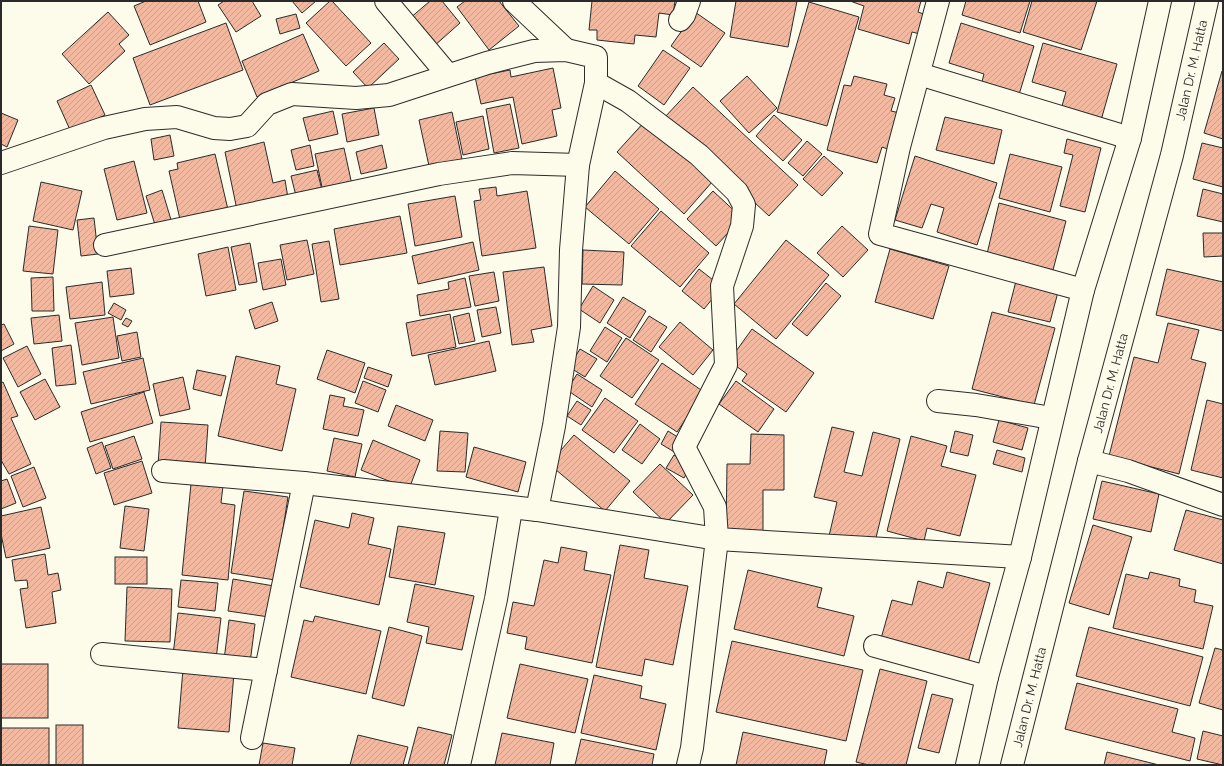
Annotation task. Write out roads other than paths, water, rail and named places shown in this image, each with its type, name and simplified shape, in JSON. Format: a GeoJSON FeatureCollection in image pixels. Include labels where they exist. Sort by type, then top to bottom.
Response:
{"type":"FeatureCollection","features":[{"type":"Feature","properties":{"kind":"street"},"geometry":{"type":"LineString","coordinates":[[386,1],[448,75]]}},
{"type":"Feature","properties":{"kind":"street"},"geometry":{"type":"LineString","coordinates":[[514,1],[566,50]]}},
{"type":"Feature","properties":{"kind":"street"},"geometry":{"type":"LineString","coordinates":[[938,1],[899,147],[880,234],[1083,290]]}},
{"type":"Feature","properties":{"kind":"street"},"geometry":{"type":"LineString","coordinates":[[966,765],[987,677],[1020,557],[1051,418],[1083,290],[1130,138],[1160,1]]}},
{"type":"Feature","properties":{"kind":"street","name":"Jalan Dr. M. Hatta"},"geometry":{"type":"LineString","coordinates":[[1012,765],[1089,461],[1172,155],[1207,1]]}},
{"type":"Feature","properties":{"kind":"street"},"geometry":{"type":"LineString","coordinates":[[1,163],[104,128],[145,119],[177,117],[214,128],[230,129],[247,126],[267,104],[292,94],[356,98],[389,94],[448,75],[534,51],[566,50],[596,57],[596,83],[578,165],[571,250],[569,327],[554,426],[537,510]]}},
{"type":"Feature","properties":{"kind":"street"},"geometry":{"type":"LineString","coordinates":[[919,74],[1130,138]]}},
{"type":"Feature","properties":{"kind":"street"},"geometry":{"type":"LineString","coordinates":[[596,83],[628,101],[699,155],[737,192],[744,205],[742,226],[722,286],[726,365],[684,447],[715,507],[717,539],[692,748],[688,765]]}},
{"type":"Feature","properties":{"kind":"street"},"geometry":{"type":"LineString","coordinates":[[105,245],[439,174],[512,163],[578,165]]}},
{"type":"Feature","properties":{"kind":"street"},"geometry":{"type":"LineString","coordinates":[[938,401],[970,404],[1051,418]]}},
{"type":"Feature","properties":{"kind":"street"},"geometry":{"type":"LineString","coordinates":[[1089,461],[1136,474],[1223,505]]}},
{"type":"Feature","properties":{"kind":"street"},"geometry":{"type":"LineString","coordinates":[[163,470],[304,483],[511,509],[537,510],[717,539],[1020,557]]}},
{"type":"Feature","properties":{"kind":"street"},"geometry":{"type":"LineString","coordinates":[[252,738],[304,483]]}},
{"type":"Feature","properties":{"kind":"street"},"geometry":{"type":"LineString","coordinates":[[459,765],[496,599],[511,509]]}},
{"type":"Feature","properties":{"kind":"street"},"geometry":{"type":"LineString","coordinates":[[875,646],[987,677]]}},
{"type":"Feature","properties":{"kind":"street"},"geometry":{"type":"LineString","coordinates":[[102,654],[266,670]]}}]}
